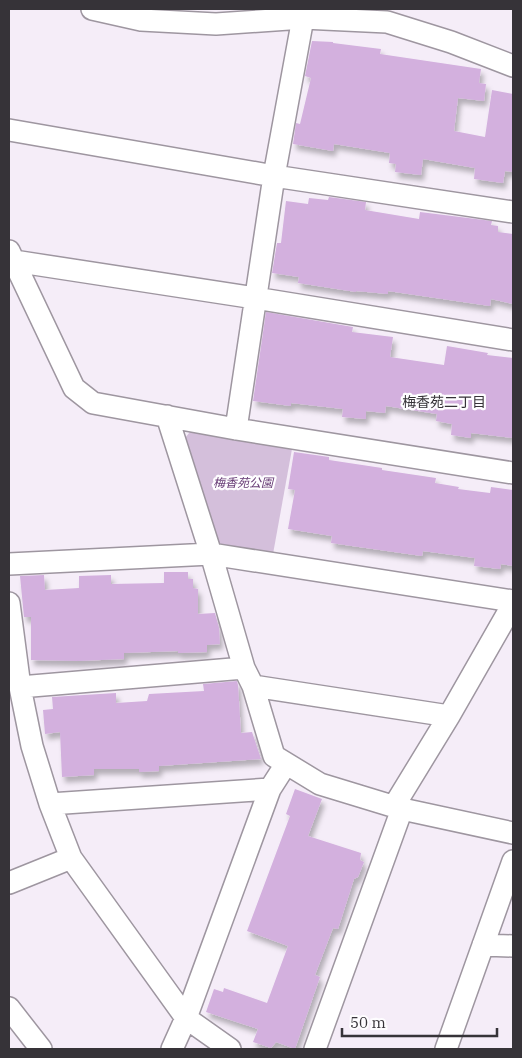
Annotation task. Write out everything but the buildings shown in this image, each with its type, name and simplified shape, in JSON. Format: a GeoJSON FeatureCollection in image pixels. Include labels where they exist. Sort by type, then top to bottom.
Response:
{"type":"FeatureCollection","features":[{"type":"Feature","properties":{"kind":"street"},"geometry":{"type":"LineString","coordinates":[[92,9],[141,20],[216,24],[303,18],[387,22],[452,42],[513,66]]}},
{"type":"Feature","properties":{"kind":"street"},"geometry":{"type":"LineString","coordinates":[[236,429],[274,176],[303,18]]}},
{"type":"Feature","properties":{"kind":"street"},"geometry":{"type":"LineString","coordinates":[[9,130],[274,176],[513,212]]}},
{"type":"Feature","properties":{"kind":"street"},"geometry":{"type":"LineString","coordinates":[[11,256],[513,340]]}},
{"type":"Feature","properties":{"kind":"street"},"geometry":{"type":"LineString","coordinates":[[11,256],[74,388],[93,403],[236,429],[513,472]]}},
{"type":"Feature","properties":{"kind":"street"},"geometry":{"type":"LineString","coordinates":[[167,416],[211,554],[244,668],[253,686],[274,756],[320,784],[398,807],[513,833]]}},
{"type":"Feature","properties":{"kind":"street"},"geometry":{"type":"LineString","coordinates":[[9,564],[211,554],[513,603],[398,807],[315,1049]]}},
{"type":"Feature","properties":{"kind":"street"},"geometry":{"type":"LineString","coordinates":[[9,603],[20,687],[32,746],[50,804],[71,858],[186,1018],[230,1049]]}},
{"type":"Feature","properties":{"kind":"street"},"geometry":{"type":"LineString","coordinates":[[20,687],[244,668]]}},
{"type":"Feature","properties":{"kind":"street"},"geometry":{"type":"LineString","coordinates":[[253,686],[450,716]]}},
{"type":"Feature","properties":{"kind":"street"},"geometry":{"type":"LineString","coordinates":[[172,1049],[186,1018],[270,789],[286,764]]}},
{"type":"Feature","properties":{"kind":"street"},"geometry":{"type":"LineString","coordinates":[[50,804],[270,789]]}},
{"type":"Feature","properties":{"kind":"street"},"geometry":{"type":"LineString","coordinates":[[9,883],[71,858]]}},
{"type":"Feature","properties":{"kind":"street"},"geometry":{"type":"LineString","coordinates":[[446,1049],[513,861]]}},
{"type":"Feature","properties":{"kind":"street"},"geometry":{"type":"LineString","coordinates":[[482,946],[513,946]]}},
{"type":"Feature","properties":{"kind":"street"},"geometry":{"type":"LineString","coordinates":[[9,1008],[41,1049]]}},
{"type":"Feature","properties":{"kind":"green space","name":"梅香苑公園"},"geometry":{"type":"Polygon","coordinates":[[[194,427],[292,449],[273,554],[221,550],[185,438],[194,427]]]}},
{"type":"Feature","properties":{"kind":"district","name":"梅香苑二丁目"},"geometry":{"type":"Point","coordinates":[444,402]}}]}
